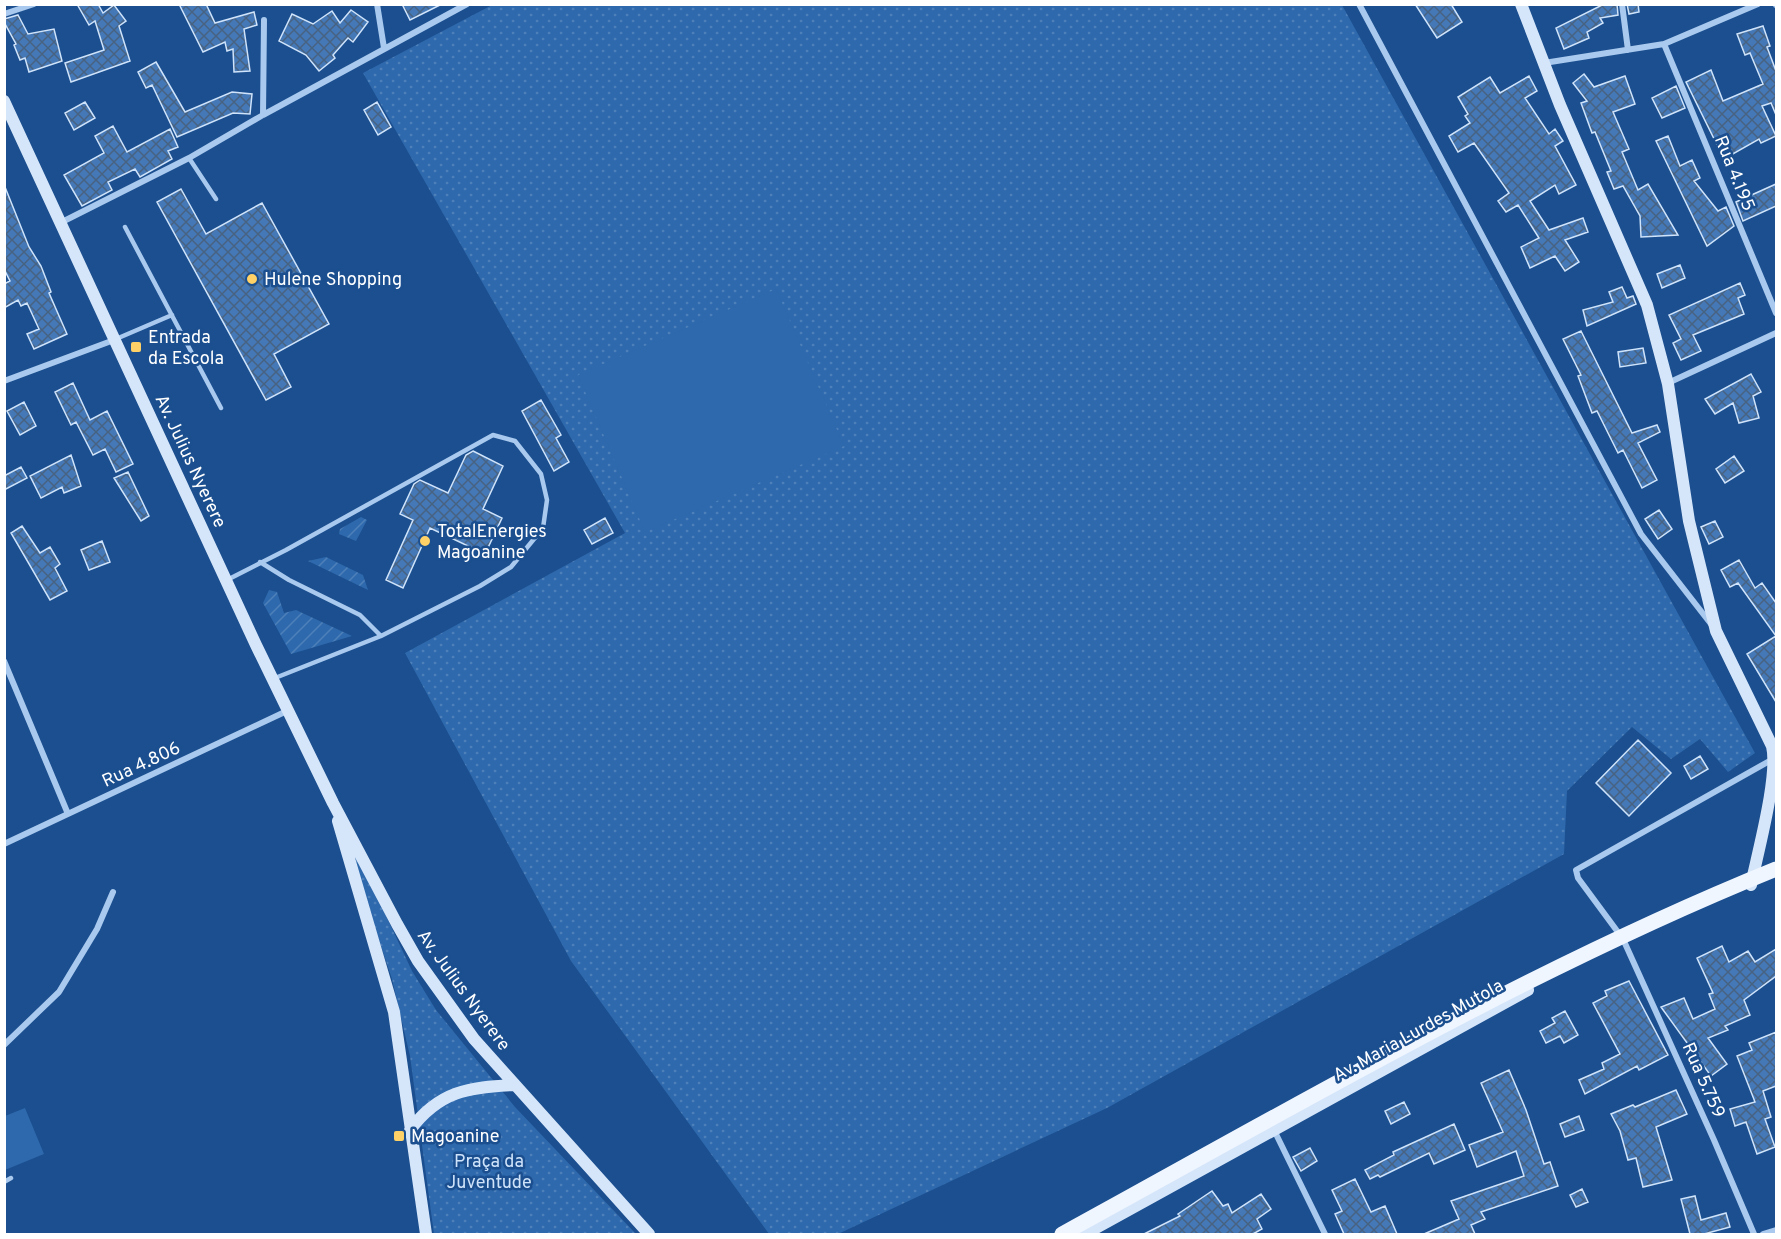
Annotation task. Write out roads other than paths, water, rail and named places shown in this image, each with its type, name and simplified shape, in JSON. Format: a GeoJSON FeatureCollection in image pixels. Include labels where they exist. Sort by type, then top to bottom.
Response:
{"type":"FeatureCollection","features":[{"type":"Feature","properties":{"kind":"main road"},"geometry":{"type":"LineString","coordinates":[[1521,4],[1647,305],[1668,384],[1689,521],[1716,631],[1776,758],[1751,885]]}},
{"type":"Feature","properties":{"kind":"main road","name":"Av. Julius Nyerere"},"geometry":{"type":"LineString","coordinates":[[4,101],[62,222],[114,340],[333,803],[418,962],[474,1039],[637,1218]]}},
{"type":"Feature","properties":{"kind":"main road","name":"Av. Julius Nyerere"},"geometry":{"type":"LineString","coordinates":[[333,803],[394,1012],[426,1234]]}},
{"type":"Feature","properties":{"kind":"main road"},"geometry":{"type":"LineString","coordinates":[[1062,1234],[1439,1028],[1615,939],[1776,869]]}},
{"type":"Feature","properties":{"kind":"main road","name":"Av. Maria Lurdes Mutola"},"geometry":{"type":"LineString","coordinates":[[1085,1234],[1623,939],[1776,874]]}},
{"type":"Feature","properties":{"kind":"main road"},"geometry":{"type":"LineString","coordinates":[[410,1130],[422,1113],[442,1099],[463,1090],[514,1085]]}},
{"type":"Feature","properties":{"kind":"main road"},"geometry":{"type":"LineString","coordinates":[[637,1218],[649,1234]]}},
{"type":"Feature","properties":{"kind":"main road"},"geometry":{"type":"LineString","coordinates":[[637,1218],[656,1234]]}},
{"type":"Feature","properties":{"kind":"street"},"geometry":{"type":"LineString","coordinates":[[4,14],[34,4]]}},
{"type":"Feature","properties":{"kind":"street"},"geometry":{"type":"LineString","coordinates":[[377,4],[384,48]]}},
{"type":"Feature","properties":{"kind":"street"},"geometry":{"type":"LineString","coordinates":[[62,222],[189,158],[467,4]]}},
{"type":"Feature","properties":{"kind":"street"},"geometry":{"type":"LineString","coordinates":[[1359,4],[1641,534],[1716,631]]}},
{"type":"Feature","properties":{"kind":"street"},"geometry":{"type":"LineString","coordinates":[[1622,4],[1628,50]]}},
{"type":"Feature","properties":{"kind":"street"},"geometry":{"type":"LineString","coordinates":[[1544,63],[1664,44],[1758,4]]}},
{"type":"Feature","properties":{"kind":"street"},"geometry":{"type":"LineString","coordinates":[[263,115],[264,20]]}},
{"type":"Feature","properties":{"kind":"street","name":"Rua 4.195"},"geometry":{"type":"LineString","coordinates":[[1664,44],[1776,313]]}},
{"type":"Feature","properties":{"kind":"street"},"geometry":{"type":"LineString","coordinates":[[1668,384],[1776,333]]}},
{"type":"Feature","properties":{"kind":"street"},"geometry":{"type":"LineString","coordinates":[[4,381],[114,340]]}},
{"type":"Feature","properties":{"kind":"street"},"geometry":{"type":"LineString","coordinates":[[4,661],[68,814]]}},
{"type":"Feature","properties":{"kind":"street","name":"Rua 4.806"},"geometry":{"type":"LineString","coordinates":[[4,844],[289,710]]}},
{"type":"Feature","properties":{"kind":"street","name":"Rua 5.759"},"geometry":{"type":"LineString","coordinates":[[1754,1234],[1623,939],[1576,874],[1579,866],[1681,813],[1776,758]]}},
{"type":"Feature","properties":{"kind":"street"},"geometry":{"type":"LineString","coordinates":[[4,1045],[59,992],[98,929],[113,892]]}},
{"type":"Feature","properties":{"kind":"street"},"geometry":{"type":"LineString","coordinates":[[1274,1130],[1325,1234]]}},
{"type":"Feature","properties":{"kind":"street"},"geometry":{"type":"LineString","coordinates":[[1763,1234],[1776,1230]]}},
{"type":"Feature","properties":{"kind":"lane"},"geometry":{"type":"LineString","coordinates":[[189,158],[216,199]]}},
{"type":"Feature","properties":{"kind":"lane"},"geometry":{"type":"LineString","coordinates":[[125,227],[221,408]]}},
{"type":"Feature","properties":{"kind":"lane"},"geometry":{"type":"LineString","coordinates":[[114,340],[172,315]]}},
{"type":"Feature","properties":{"kind":"lane"},"geometry":{"type":"LineString","coordinates":[[227,580],[493,435],[515,441],[541,474],[547,500],[543,528],[511,567],[480,586],[381,636],[273,678]]}},
{"type":"Feature","properties":{"kind":"lane"},"geometry":{"type":"LineString","coordinates":[[261,562],[289,580],[360,615],[381,636]]}},
{"type":"Feature","properties":{"kind":"lane"},"geometry":{"type":"LineString","coordinates":[[4,1182],[11,1178]]}},
{"type":"Feature","properties":{"kind":"place","name":"Hulene Shopping"},"geometry":{"type":"Point","coordinates":[252,279]}},
{"type":"Feature","properties":{"kind":"place","name":"Entrada da Escola"},"geometry":{"type":"Point","coordinates":[136,347]}},
{"type":"Feature","properties":{"kind":"place","name":"TotalEnergies Magoanine"},"geometry":{"type":"Point","coordinates":[425,541]}},
{"type":"Feature","properties":{"kind":"place","name":"Magoanine"},"geometry":{"type":"Point","coordinates":[399,1136]}},
{"type":"Feature","properties":{"kind":"park label","name":"Praça da Juventude"},"geometry":{"type":"Point","coordinates":[489,1171]}}]}
